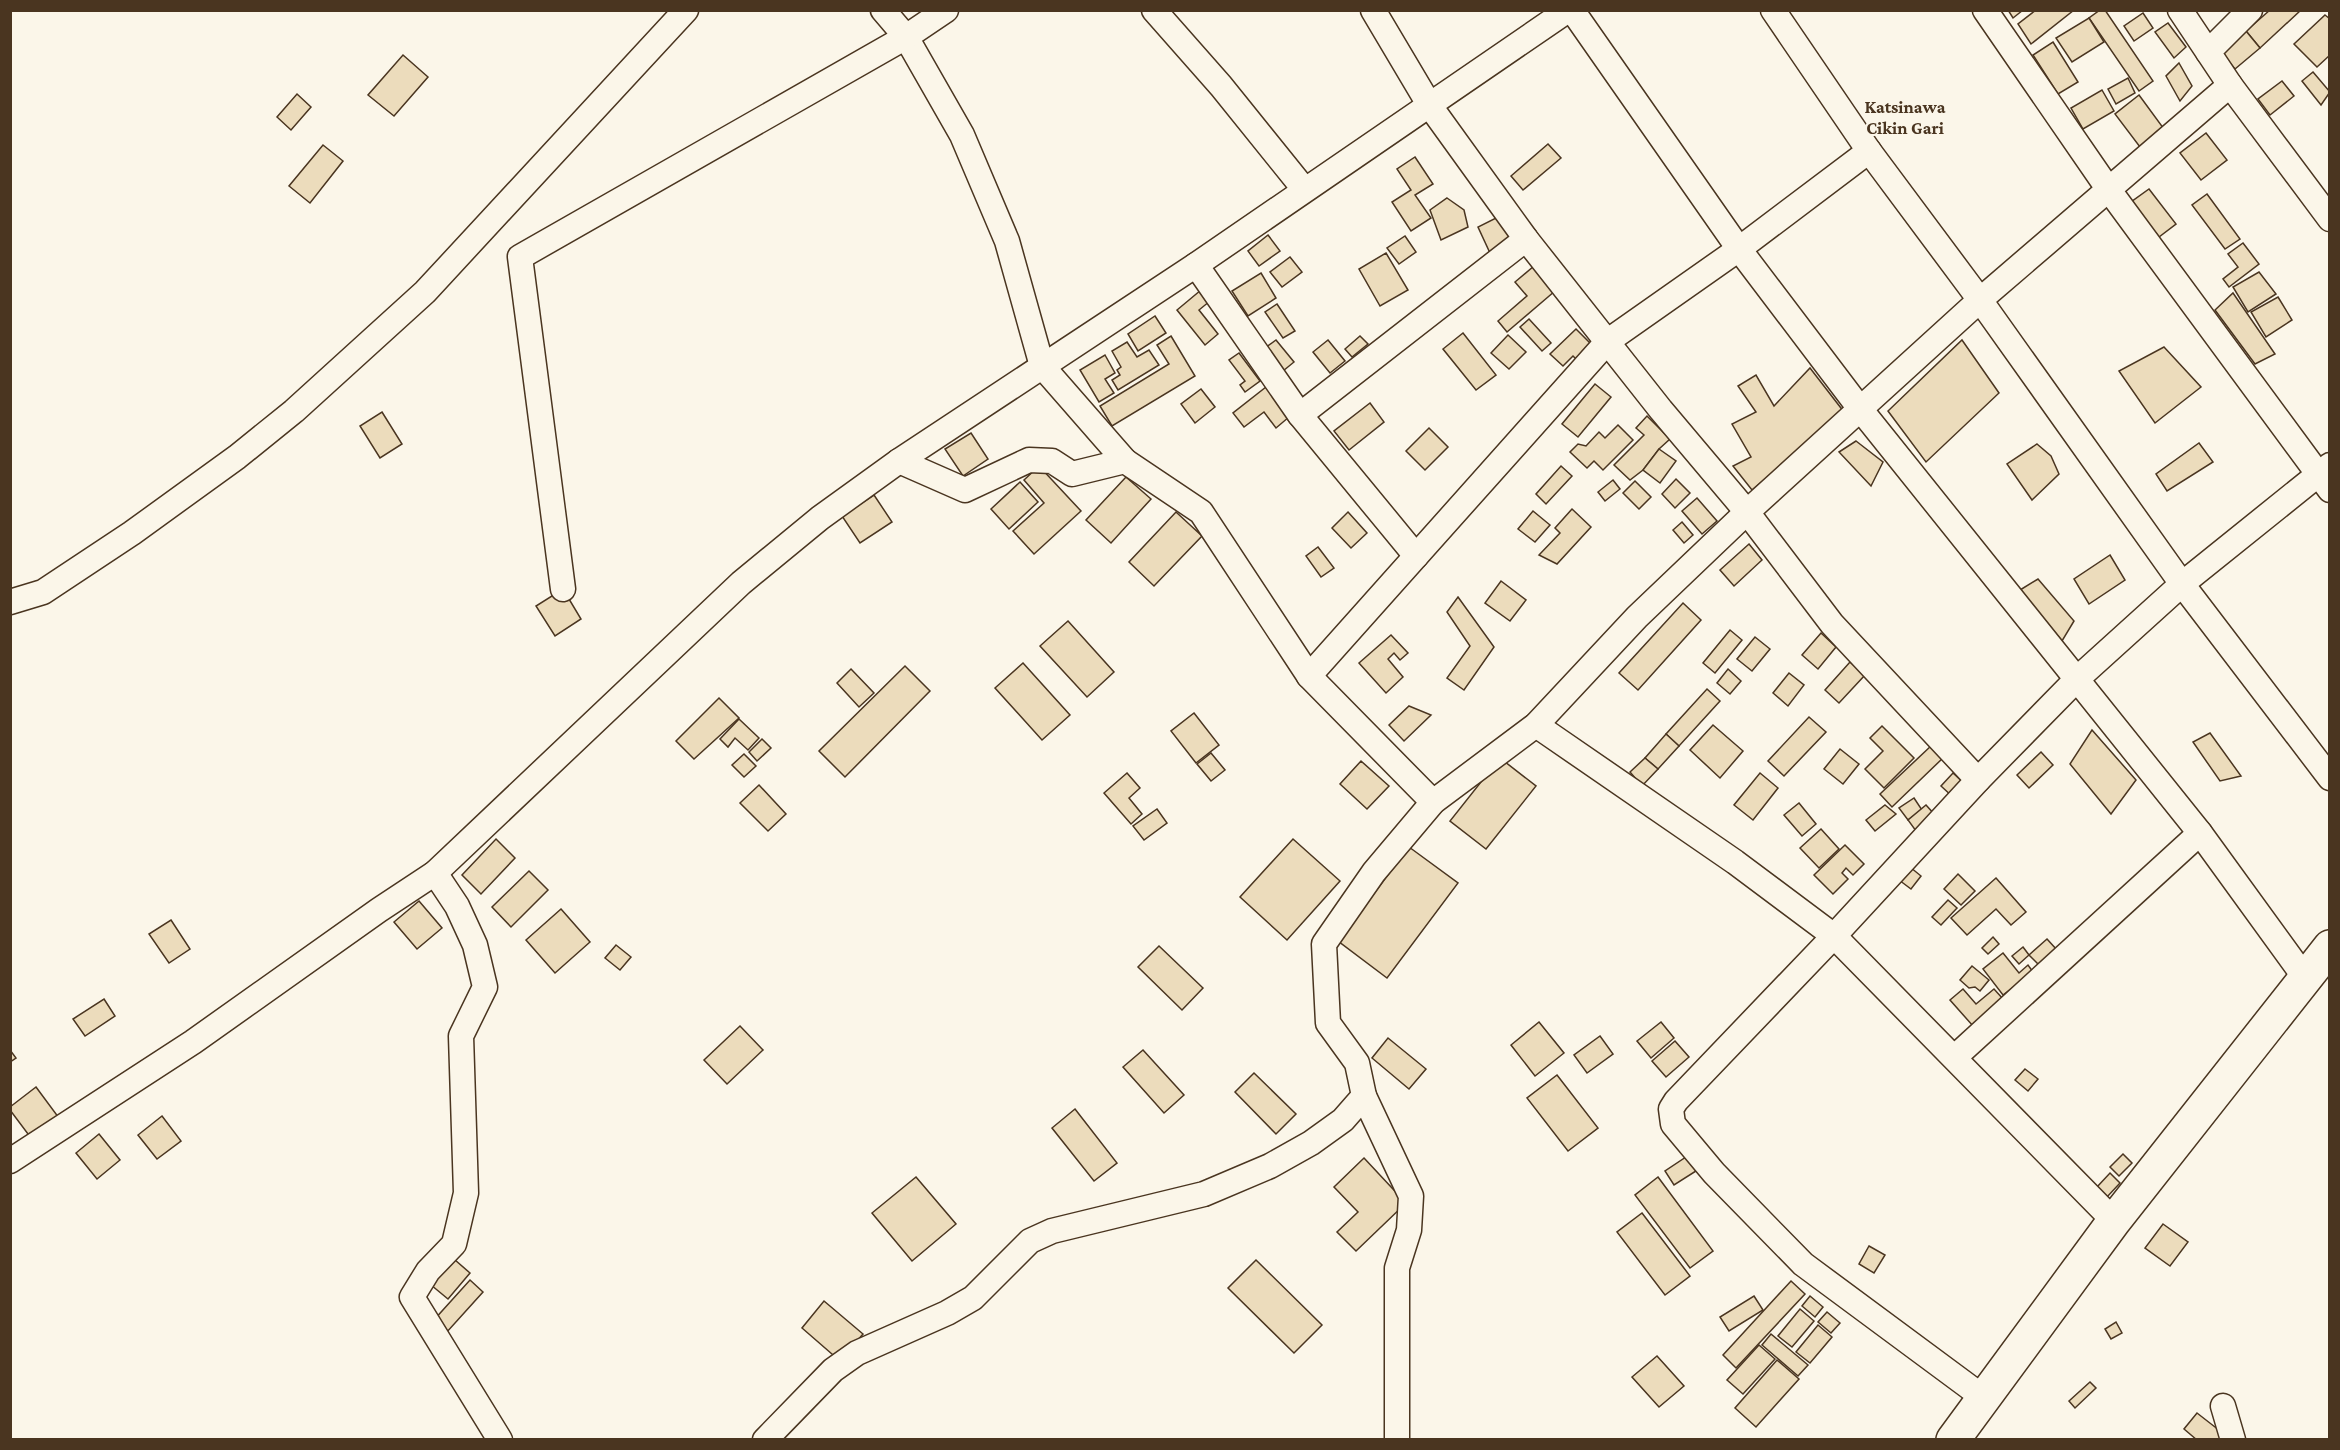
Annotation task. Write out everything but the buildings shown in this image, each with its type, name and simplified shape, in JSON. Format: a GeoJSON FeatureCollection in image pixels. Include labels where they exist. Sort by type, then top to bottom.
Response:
{"type":"FeatureCollection","features":[{"type":"Feature","properties":{"kind":"street"},"geometry":{"type":"LineString","coordinates":[[10,602],[43,592],[132,533],[237,457],[294,411],[425,292],[686,10]]}},
{"type":"Feature","properties":{"kind":"street"},"geometry":{"type":"LineString","coordinates":[[883,10],[906,37],[962,135],[1007,242],[1042,366],[1125,461],[1201,512],[1309,676],[1433,802]]}},
{"type":"Feature","properties":{"kind":"street"},"geometry":{"type":"LineString","coordinates":[[563,589],[520,257],[906,37],[946,10]]}},
{"type":"Feature","properties":{"kind":"street"},"geometry":{"type":"LineString","coordinates":[[1154,10],[1221,86],[1304,189]]}},
{"type":"Feature","properties":{"kind":"street"},"geometry":{"type":"LineString","coordinates":[[1373,10],[1430,106],[1526,239],[1660,410],[1747,512],[1832,624],[1978,780]]}},
{"type":"Feature","properties":{"kind":"street"},"geometry":{"type":"LineString","coordinates":[[10,1161],[192,1042],[435,873],[741,583],[820,518],[899,461],[1196,265],[1304,189],[1570,10],[1739,249],[1861,410],[2200,833],[2306,980]]}},
{"type":"Feature","properties":{"kind":"street"},"geometry":{"type":"LineString","coordinates":[[1773,10],[1869,151],[1980,300],[2182,584],[2330,778]]}},
{"type":"Feature","properties":{"kind":"street"},"geometry":{"type":"LineString","coordinates":[[1984,1398],[1803,1264],[1714,1173],[1673,1124],[1671,1109],[1676,1101],[1834,936],[1978,780],[2077,679],[2182,584],[2326,477],[2109,190],[1985,10]]}},
{"type":"Feature","properties":{"kind":"street"},"geometry":{"type":"LineString","coordinates":[[2180,10],[2230,85],[2330,219]]}},
{"type":"Feature","properties":{"kind":"street"},"geometry":{"type":"LineString","coordinates":[[2208,52],[2250,10]]}},
{"type":"Feature","properties":{"kind":"street"},"geometry":{"type":"LineString","coordinates":[[1397,1440],[1397,1268],[1409,1230],[1411,1196],[1364,1096],[1357,1063],[1328,1023],[1324,944],[1374,872],[1433,802],[1536,725],[1637,617],[1747,512],[1980,300],[2230,85]]}},
{"type":"Feature","properties":{"kind":"street"},"geometry":{"type":"LineString","coordinates":[[1309,676],[1608,341],[1739,249],[1869,151]]}},
{"type":"Feature","properties":{"kind":"street"},"geometry":{"type":"LineString","coordinates":[[1300,415],[1526,239]]}},
{"type":"Feature","properties":{"kind":"street"},"geometry":{"type":"LineString","coordinates":[[1196,265],[1300,415],[1416,556]]}},
{"type":"Feature","properties":{"kind":"street"},"geometry":{"type":"LineString","coordinates":[[899,461],[965,490],[1029,460],[1052,461],[1072,474],[1125,461]]}},
{"type":"Feature","properties":{"kind":"street"},"geometry":{"type":"LineString","coordinates":[[1536,725],[1735,862],[1834,936],[2114,1221]]}},
{"type":"Feature","properties":{"kind":"street"},"geometry":{"type":"LineString","coordinates":[[1955,1057],[2200,833]]}},
{"type":"Feature","properties":{"kind":"street"},"geometry":{"type":"LineString","coordinates":[[435,873],[457,906],[475,945],[485,987],[461,1036],[466,1193],[454,1244],[428,1271],[412,1297],[500,1440]]}},
{"type":"Feature","properties":{"kind":"street"},"geometry":{"type":"LineString","coordinates":[[1953,1440],[2114,1221],[2330,947]]}},
{"type":"Feature","properties":{"kind":"street"},"geometry":{"type":"LineString","coordinates":[[765,1440],[833,1370],[857,1353],[947,1313],[973,1298],[1030,1241],[1052,1231],[1204,1194],[1270,1166],[1311,1143],[1342,1120],[1364,1096]]}},
{"type":"Feature","properties":{"kind":"street"},"geometry":{"type":"LineString","coordinates":[[2223,1406],[2233,1440]]}},
{"type":"Feature","properties":{"kind":"district","name":"Katsinawa Cikin Gari"},"geometry":{"type":"Point","coordinates":[1905,117]}}]}
